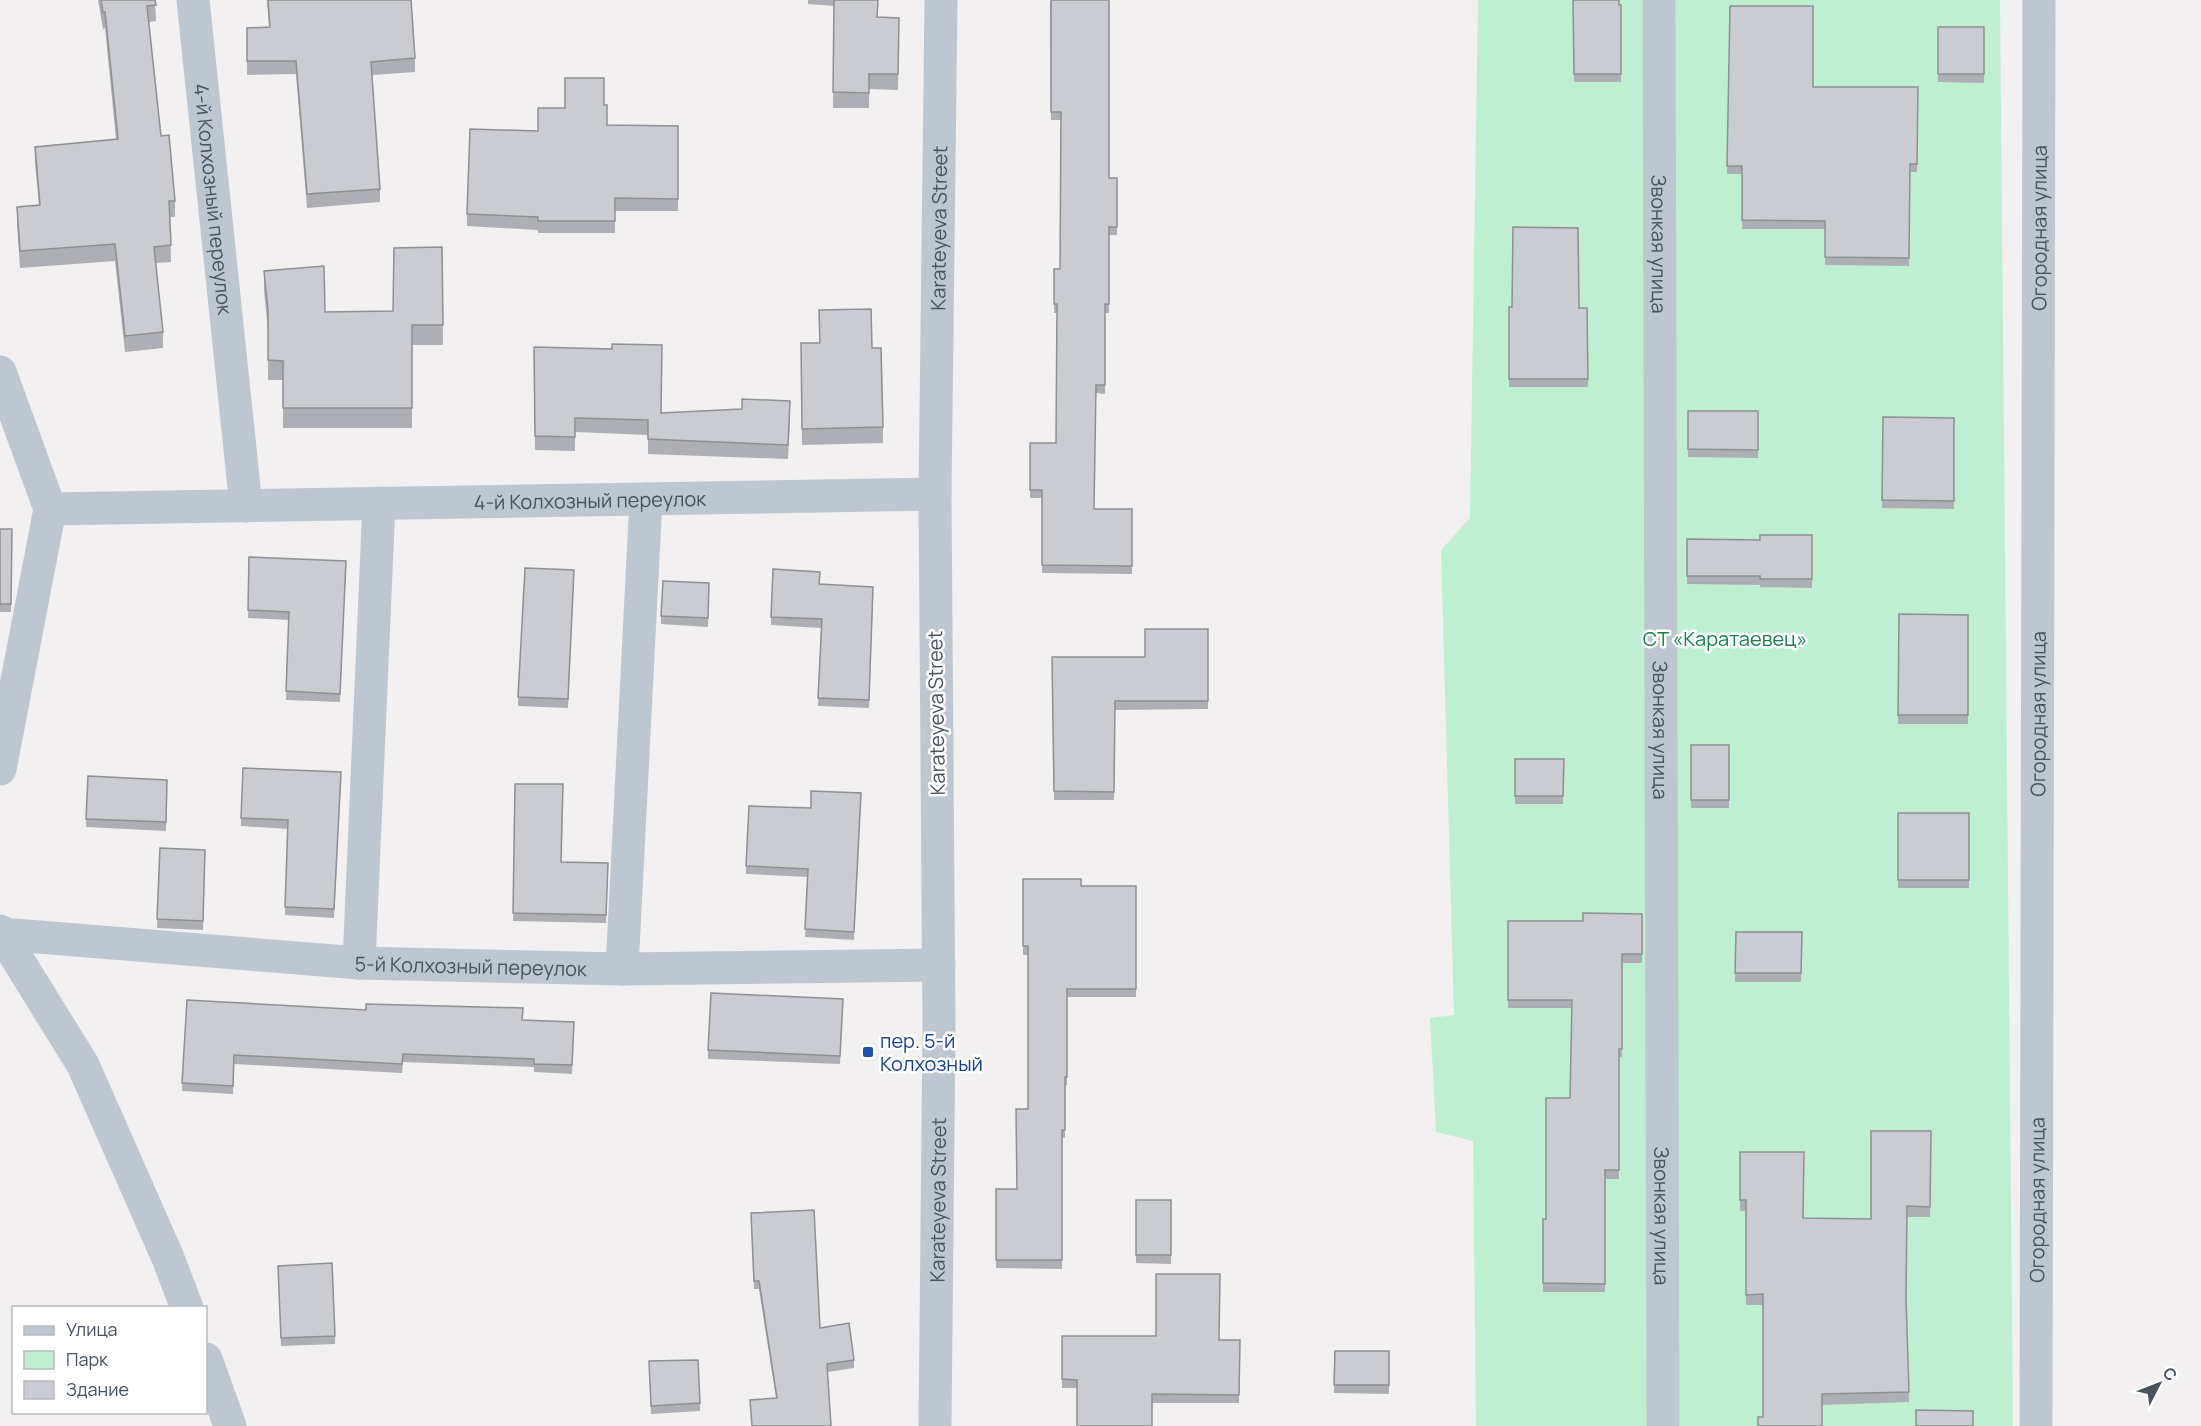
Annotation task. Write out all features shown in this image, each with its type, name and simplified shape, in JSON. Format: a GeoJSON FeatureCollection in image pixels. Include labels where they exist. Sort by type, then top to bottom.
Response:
{"type":"FeatureCollection","features":[{"type":"Feature","properties":{"kind":"street","name":"4-й Колхозный переулок"},"geometry":{"type":"LineString","coordinates":[[193,0],[246,506]]}},
{"type":"Feature","properties":{"kind":"street","name":"Karateyeva Street"},"geometry":{"type":"LineString","coordinates":[[935,1426],[939,965],[935,494],[941,0]]}},
{"type":"Feature","properties":{"kind":"street","name":"Звонкая улица"},"geometry":{"type":"LineString","coordinates":[[1659,0],[1663,1426]]}},
{"type":"Feature","properties":{"kind":"street","name":"Огородная улица"},"geometry":{"type":"LineString","coordinates":[[2036,1426],[2039,0]]}},
{"type":"Feature","properties":{"kind":"street"},"geometry":{"type":"LineString","coordinates":[[0,372],[50,509],[0,769]]}},
{"type":"Feature","properties":{"kind":"street","name":"4-й Колхозный переулок"},"geometry":{"type":"LineString","coordinates":[[50,509],[935,494]]}},
{"type":"Feature","properties":{"kind":"street"},"geometry":{"type":"LineString","coordinates":[[622,969],[646,499]]}},
{"type":"Feature","properties":{"kind":"street"},"geometry":{"type":"LineString","coordinates":[[359,963],[379,504]]}},
{"type":"Feature","properties":{"kind":"street"},"geometry":{"type":"LineString","coordinates":[[1,932],[83,1065],[168,1258],[186,1306]]}},
{"type":"Feature","properties":{"kind":"street","name":"5-й Колхозный переулок"},"geometry":{"type":"LineString","coordinates":[[1,932],[359,963],[622,969],[939,965]]}},
{"type":"Feature","properties":{"kind":"street"},"geometry":{"type":"LineString","coordinates":[[207,1362],[230,1426]]}},
{"type":"Feature","properties":{"kind":"green space","name":"СТ «Каратаевец»"},"geometry":{"type":"Polygon","coordinates":[[[1478,0],[2000,0],[2013,1426],[1476,1426],[1473,1141],[1436,1132],[1430,1018],[1454,1015],[1441,550],[1470,518],[1478,0]]]}},
{"type":"Feature","properties":{"kind":"building"},"geometry":{"type":"Polygon","coordinates":[[[101,0],[155,0],[156,5],[147,6],[161,136],[169,135],[175,201],[169,201],[171,245],[154,247],[163,332],[125,336],[115,244],[20,251],[17,207],[40,205],[35,147],[118,139],[105,12],[103,12],[101,0]]]}},
{"type":"Feature","properties":{"kind":"building"},"geometry":{"type":"Polygon","coordinates":[[[268,0],[411,0],[415,58],[371,62],[380,189],[307,194],[296,61],[247,61],[247,28],[270,27],[268,0]]]}},
{"type":"Feature","properties":{"kind":"building"},"geometry":{"type":"Polygon","coordinates":[[[834,0],[878,0],[877,17],[899,18],[898,74],[869,74],[869,93],[833,92],[834,0]]]}},
{"type":"Feature","properties":{"kind":"building"},"geometry":{"type":"Polygon","coordinates":[[[1051,0],[1109,0],[1109,178],[1117,178],[1117,227],[1109,227],[1109,304],[1105,304],[1105,385],[1096,385],[1094,509],[1132,509],[1132,566],[1042,565],[1042,490],[1030,490],[1030,443],[1056,443],[1057,304],[1054,304],[1054,269],[1060,269],[1061,112],[1051,112],[1051,0]]]}},
{"type":"Feature","properties":{"kind":"building"},"geometry":{"type":"Polygon","coordinates":[[[1573,0],[1619,0],[1619,5],[1621,5],[1621,74],[1574,74],[1573,0]]]}},
{"type":"Feature","properties":{"kind":"building"},"geometry":{"type":"Polygon","coordinates":[[[1730,6],[1813,6],[1813,87],[1918,87],[1917,164],[1910,164],[1909,258],[1825,257],[1825,221],[1742,220],[1742,166],[1727,166],[1730,6]]]}},
{"type":"Feature","properties":{"kind":"building"},"geometry":{"type":"Polygon","coordinates":[[[1938,27],[1984,27],[1984,74],[1938,74],[1938,27]]]}},
{"type":"Feature","properties":{"kind":"building"},"geometry":{"type":"Polygon","coordinates":[[[565,78],[604,78],[607,125],[678,126],[678,199],[615,198],[615,221],[538,221],[538,217],[467,214],[470,129],[538,131],[538,108],[565,108],[565,78]]]}},
{"type":"Feature","properties":{"kind":"building"},"geometry":{"type":"Polygon","coordinates":[[[1513,227],[1578,228],[1579,308],[1587,308],[1588,379],[1509,379],[1509,307],[1512,307],[1513,227]]]}},
{"type":"Feature","properties":{"kind":"building"},"geometry":{"type":"Polygon","coordinates":[[[442,247],[443,325],[412,325],[412,408],[283,408],[283,361],[268,360],[268,311],[264,271],[324,266],[325,312],[393,311],[394,248],[442,247]]]}},
{"type":"Feature","properties":{"kind":"building"},"geometry":{"type":"Polygon","coordinates":[[[871,309],[872,348],[881,348],[883,427],[802,429],[801,343],[820,343],[819,310],[871,309]]]}},
{"type":"Feature","properties":{"kind":"building"},"geometry":{"type":"Polygon","coordinates":[[[612,344],[662,345],[661,413],[742,409],[742,399],[790,401],[788,445],[648,439],[648,420],[575,418],[575,437],[535,436],[534,347],[612,349],[612,344]]]}},
{"type":"Feature","properties":{"kind":"building"},"geometry":{"type":"Polygon","coordinates":[[[1688,411],[1758,411],[1758,450],[1688,449],[1688,411]]]}},
{"type":"Feature","properties":{"kind":"building"},"geometry":{"type":"Polygon","coordinates":[[[1883,417],[1954,418],[1954,501],[1882,500],[1883,417]]]}},
{"type":"Feature","properties":{"kind":"building"},"geometry":{"type":"Polygon","coordinates":[[[0,529],[12,529],[11,604],[0,604],[0,529]]]}},
{"type":"Feature","properties":{"kind":"building"},"geometry":{"type":"Polygon","coordinates":[[[1760,535],[1812,535],[1812,579],[1687,576],[1687,539],[1760,540],[1760,535]]]}},
{"type":"Feature","properties":{"kind":"building"},"geometry":{"type":"Polygon","coordinates":[[[249,557],[346,561],[340,694],[286,691],[289,612],[248,610],[249,557]]]}},
{"type":"Feature","properties":{"kind":"building"},"geometry":{"type":"Polygon","coordinates":[[[525,568],[574,570],[568,699],[518,697],[525,568]]]}},
{"type":"Feature","properties":{"kind":"building"},"geometry":{"type":"Polygon","coordinates":[[[773,569],[820,572],[819,584],[873,587],[869,700],[818,698],[822,619],[771,617],[773,569]]]}},
{"type":"Feature","properties":{"kind":"building"},"geometry":{"type":"Polygon","coordinates":[[[663,581],[709,583],[708,618],[661,616],[663,581]]]}},
{"type":"Feature","properties":{"kind":"building"},"geometry":{"type":"Polygon","coordinates":[[[1899,614],[1968,615],[1968,715],[1898,715],[1899,614]]]}},
{"type":"Feature","properties":{"kind":"building"},"geometry":{"type":"Polygon","coordinates":[[[1145,629],[1208,629],[1208,701],[1115,701],[1114,792],[1054,791],[1052,657],[1145,657],[1145,629]]]}},
{"type":"Feature","properties":{"kind":"building"},"geometry":{"type":"Polygon","coordinates":[[[1691,745],[1729,745],[1729,800],[1691,800],[1691,745]]]}},
{"type":"Feature","properties":{"kind":"building"},"geometry":{"type":"Polygon","coordinates":[[[1515,759],[1564,759],[1563,796],[1515,796],[1515,759]]]}},
{"type":"Feature","properties":{"kind":"building"},"geometry":{"type":"Polygon","coordinates":[[[243,768],[341,772],[334,909],[285,907],[288,820],[241,818],[243,768]]]}},
{"type":"Feature","properties":{"kind":"building"},"geometry":{"type":"Polygon","coordinates":[[[88,776],[167,780],[166,822],[86,819],[88,776]]]}},
{"type":"Feature","properties":{"kind":"building"},"geometry":{"type":"Polygon","coordinates":[[[515,784],[563,784],[561,862],[608,863],[606,915],[513,913],[515,784]]]}},
{"type":"Feature","properties":{"kind":"building"},"geometry":{"type":"Polygon","coordinates":[[[811,791],[861,793],[854,932],[805,929],[808,869],[746,866],[749,806],[811,808],[811,791]]]}},
{"type":"Feature","properties":{"kind":"building"},"geometry":{"type":"Polygon","coordinates":[[[1898,813],[1969,813],[1969,880],[1898,880],[1898,813]]]}},
{"type":"Feature","properties":{"kind":"building"},"geometry":{"type":"Polygon","coordinates":[[[160,848],[205,850],[203,921],[157,919],[160,848]]]}},
{"type":"Feature","properties":{"kind":"building"},"geometry":{"type":"Polygon","coordinates":[[[1023,879],[1081,879],[1081,886],[1136,886],[1136,989],[1067,989],[1067,1077],[1065,1077],[1065,1130],[1062,1130],[1062,1260],[996,1260],[996,1189],[1017,1189],[1016,1109],[1028,1109],[1028,946],[1023,946],[1023,879]]]}},
{"type":"Feature","properties":{"kind":"building"},"geometry":{"type":"Polygon","coordinates":[[[1583,913],[1642,914],[1642,954],[1622,954],[1619,1170],[1605,1170],[1605,1284],[1543,1283],[1543,1219],[1546,1219],[1546,1098],[1570,1098],[1572,1000],[1508,1000],[1508,921],[1583,921],[1583,913]]]}},
{"type":"Feature","properties":{"kind":"building"},"geometry":{"type":"Polygon","coordinates":[[[1736,932],[1802,932],[1801,973],[1735,973],[1736,932]]]}},
{"type":"Feature","properties":{"kind":"building"},"geometry":{"type":"Polygon","coordinates":[[[711,993],[843,999],[840,1056],[708,1050],[711,993]]]}},
{"type":"Feature","properties":{"kind":"building"},"geometry":{"type":"Polygon","coordinates":[[[187,1000],[366,1010],[366,1004],[523,1008],[522,1020],[574,1022],[572,1065],[534,1064],[534,1059],[403,1054],[402,1064],[234,1055],[233,1086],[182,1083],[187,1000]]]}},
{"type":"Feature","properties":{"kind":"building"},"geometry":{"type":"Polygon","coordinates":[[[1871,1131],[1931,1131],[1930,1207],[1907,1206],[1906,1298],[1909,1392],[1822,1394],[1822,1426],[1758,1426],[1758,1417],[1763,1417],[1763,1294],[1746,1295],[1746,1200],[1740,1200],[1740,1152],[1804,1152],[1803,1218],[1871,1219],[1871,1131]]]}},
{"type":"Feature","properties":{"kind":"building"},"geometry":{"type":"Polygon","coordinates":[[[1136,1200],[1171,1200],[1171,1255],[1136,1255],[1136,1200]]]}},
{"type":"Feature","properties":{"kind":"building"},"geometry":{"type":"Polygon","coordinates":[[[814,1210],[820,1328],[849,1323],[854,1360],[827,1364],[831,1426],[752,1426],[750,1400],[777,1398],[759,1281],[754,1281],[751,1213],[814,1210]]]}},
{"type":"Feature","properties":{"kind":"building"},"geometry":{"type":"Polygon","coordinates":[[[332,1263],[335,1336],[281,1338],[278,1266],[332,1263]]]}},
{"type":"Feature","properties":{"kind":"building"},"geometry":{"type":"Polygon","coordinates":[[[1156,1274],[1220,1274],[1219,1340],[1240,1340],[1239,1395],[1152,1394],[1152,1426],[1077,1426],[1077,1380],[1062,1379],[1062,1336],[1156,1336],[1156,1274]]]}},
{"type":"Feature","properties":{"kind":"building"},"geometry":{"type":"Polygon","coordinates":[[[1335,1351],[1389,1351],[1389,1385],[1334,1385],[1335,1351]]]}},
{"type":"Feature","properties":{"kind":"building"},"geometry":{"type":"Polygon","coordinates":[[[698,1360],[700,1403],[651,1406],[649,1361],[698,1360]]]}},
{"type":"Feature","properties":{"kind":"building"},"geometry":{"type":"Polygon","coordinates":[[[1916,1410],[1973,1411],[1973,1426],[1916,1426],[1916,1410]]]}},
{"type":"Feature","properties":{"kind":"place","name":"пер. 5-й Колхозный"},"geometry":{"type":"Point","coordinates":[868,1052]}}]}
